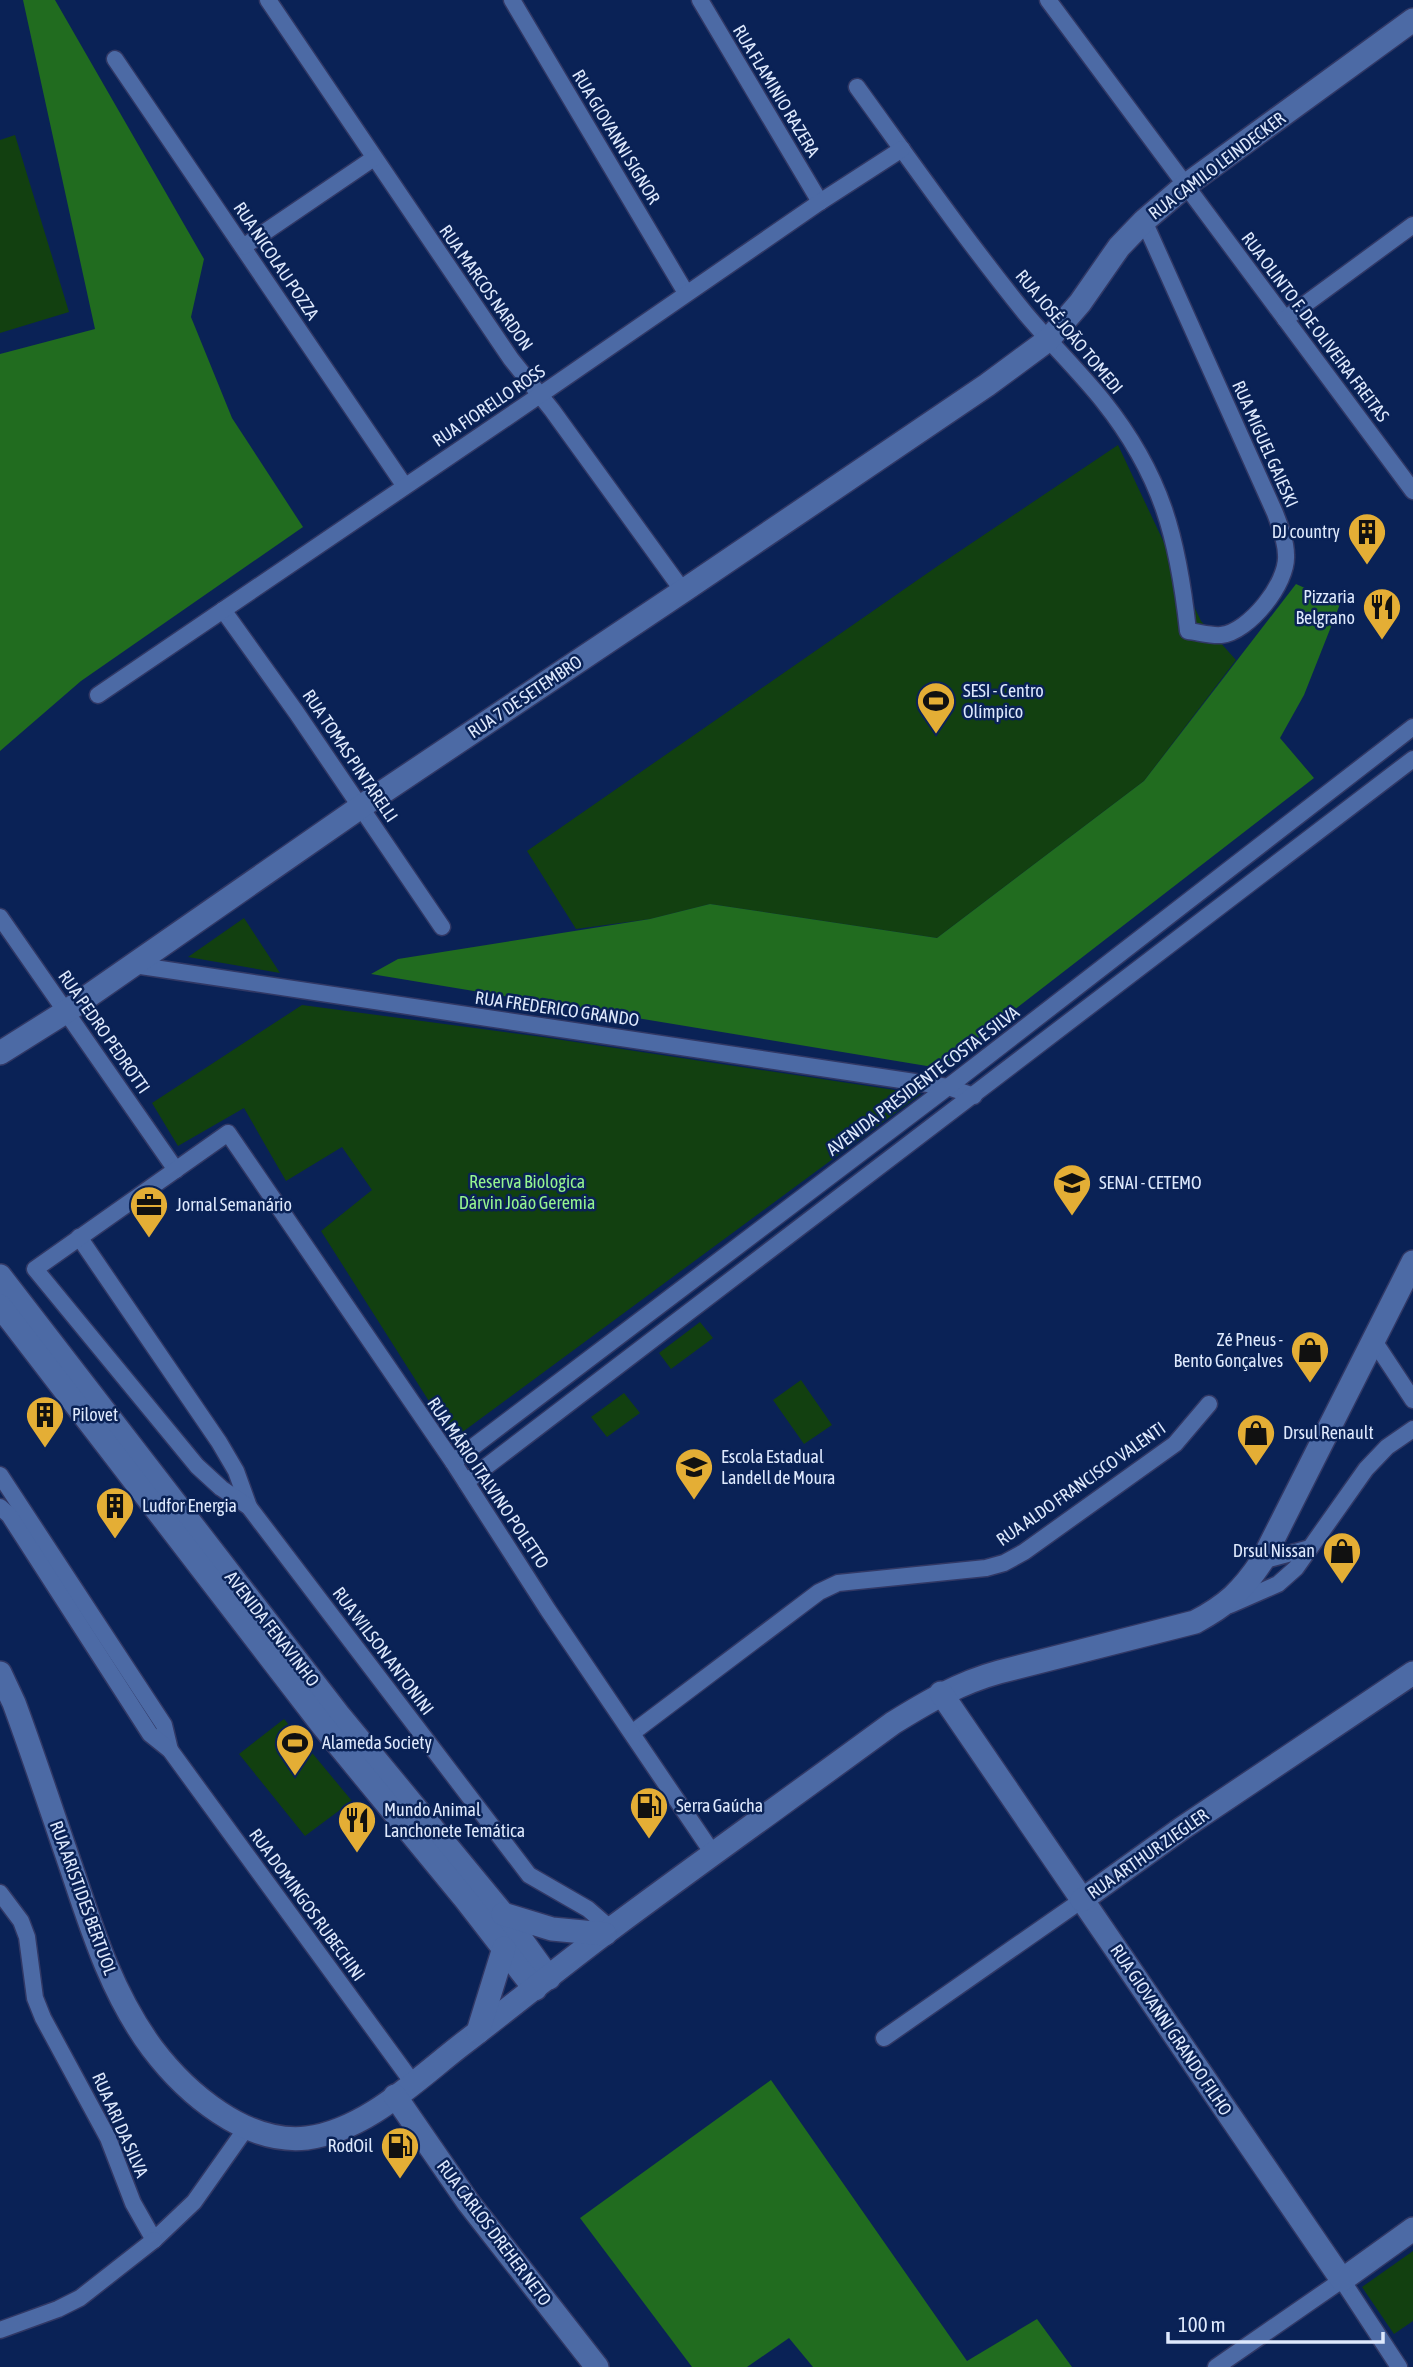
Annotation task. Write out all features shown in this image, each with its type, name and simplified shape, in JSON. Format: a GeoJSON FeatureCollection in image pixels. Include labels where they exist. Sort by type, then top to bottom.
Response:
{"type":"FeatureCollection","features":[{"type":"Feature","properties":{"kind":"street","name":"RUA MARCOS NARDON"},"geometry":{"type":"LineString","coordinates":[[268,0],[511,359],[683,591]]}},
{"type":"Feature","properties":{"kind":"street","name":"RUA FLAMINIO RAZERA"},"geometry":{"type":"LineString","coordinates":[[701,0],[820,202]]}},
{"type":"Feature","properties":{"kind":"street","name":"RUA GIOVANNI SIGNOR"},"geometry":{"type":"LineString","coordinates":[[515,1],[686,293]]}},
{"type":"Feature","properties":{"kind":"street","name":"RUA OLINTO F. DE OLIVEIRA FREITAS"},"geometry":{"type":"LineString","coordinates":[[1054,2],[1185,186],[1413,491]]}},
{"type":"Feature","properties":{"kind":"street","name":"RUA CAMILO LEINDECKER"},"geometry":{"type":"LineString","coordinates":[[1048,340],[1080,303],[1119,247],[1144,221],[1185,186],[1413,20]]}},
{"type":"Feature","properties":{"kind":"street","name":"RUA NICOLAU POZZA"},"geometry":{"type":"LineString","coordinates":[[115,59],[404,485]]}},
{"type":"Feature","properties":{"kind":"street","name":"RUA JOSÉ JOÃO TOMEDI"},"geometry":{"type":"LineString","coordinates":[[857,87],[1025,313],[1104,402],[1147,467],[1162,498],[1171,527],[1184,591],[1188,631]]}},
{"type":"Feature","properties":{"kind":"street","name":"RUA FIORELLO ROSS"},"geometry":{"type":"LineString","coordinates":[[98,695],[820,202],[902,149]]}},
{"type":"Feature","properties":{"kind":"street"},"geometry":{"type":"LineString","coordinates":[[243,247],[374,158]]}},
{"type":"Feature","properties":{"kind":"street","name":"RUA MIGUEL GAIESKI"},"geometry":{"type":"LineString","coordinates":[[1144,221],[1275,513],[1287,555],[1284,572],[1273,593],[1258,612],[1236,629],[1221,635],[1188,631]]}},
{"type":"Feature","properties":{"kind":"street"},"geometry":{"type":"LineString","coordinates":[[1285,319],[1413,225]]}},
{"type":"Feature","properties":{"kind":"street","name":"RUA 7 DE SETEMBRO"},"geometry":{"type":"LineString","coordinates":[[0,1053],[67,1011],[362,806],[987,385],[1048,340]]}},
{"type":"Feature","properties":{"kind":"street","name":"RUA TOMAS PINTARELLI"},"geometry":{"type":"LineString","coordinates":[[223,610],[362,806],[442,927]]}},
{"type":"Feature","properties":{"kind":"street","name":"AVENIDA PRESIDENTE COSTA E SILVA"},"geometry":{"type":"LineString","coordinates":[[453,1462],[948,1087],[1413,727]]}},
{"type":"Feature","properties":{"kind":"street"},"geometry":{"type":"LineString","coordinates":[[466,1482],[1413,759]]}},
{"type":"Feature","properties":{"kind":"street"},"geometry":{"type":"LineString","coordinates":[[1308,808],[1323,828]]}},
{"type":"Feature","properties":{"kind":"street","name":"RUA PEDRO PEDROTTI"},"geometry":{"type":"LineString","coordinates":[[0,917],[176,1170]]}},
{"type":"Feature","properties":{"kind":"street","name":"RUA FREDERICO GRANDO"},"geometry":{"type":"LineString","coordinates":[[134,965],[948,1087],[974,1096]]}},
{"type":"Feature","properties":{"kind":"street","name":"RUA MÁRIO ITALVINO POLETTO"},"geometry":{"type":"LineString","coordinates":[[176,1170],[228,1133],[453,1462],[548,1610],[714,1854]]}},
{"type":"Feature","properties":{"kind":"street"},"geometry":{"type":"LineString","coordinates":[[79,1237],[176,1170]]}},
{"type":"Feature","properties":{"kind":"street","name":"RUA WILSON ANTONINI"},"geometry":{"type":"LineString","coordinates":[[249,1507],[221,1488],[197,1466],[35,1269],[79,1237],[219,1442],[236,1471],[249,1507],[529,1875],[588,1909],[608,1931]]}},
{"type":"Feature","properties":{"kind":"street"},"geometry":{"type":"LineString","coordinates":[[744,1241],[759,1259]]}},
{"type":"Feature","properties":{"kind":"street","name":"RUA ARISTIDES BERTUOL"},"geometry":{"type":"LineString","coordinates":[[0,1673],[14,1703],[93,1934],[131,2016],[153,2049],[180,2079],[204,2100],[247,2127],[288,2138],[307,2138],[331,2132],[356,2122],[404,2090],[608,1931],[893,1723],[941,1693],[970,1680],[1195,1622],[1221,1608],[1238,1594],[1262,1561],[1413,1262]]}},
{"type":"Feature","properties":{"kind":"street","name":"AVENIDA FENAVINHO"},"geometry":{"type":"LineString","coordinates":[[0,1276],[127,1456],[196,1546],[331,1720],[474,1894],[504,1948],[542,1983]]}},
{"type":"Feature","properties":{"kind":"street"},"geometry":{"type":"LineString","coordinates":[[677,1292],[691,1311]]}},
{"type":"Feature","properties":{"kind":"street","name":"AVENIDA FENAVINHO"},"geometry":{"type":"LineString","coordinates":[[3,1318],[127,1456]]}},
{"type":"Feature","properties":{"kind":"street"},"geometry":{"type":"LineString","coordinates":[[1374,1341],[1413,1400]]}},
{"type":"Feature","properties":{"kind":"street","name":"RUA ALDO FRANCISCO VALENTI"},"geometry":{"type":"LineString","coordinates":[[632,1733],[819,1592],[838,1583],[986,1568],[1004,1563],[1024,1552],[1175,1444],[1209,1404]]}},
{"type":"Feature","properties":{"kind":"street"},"geometry":{"type":"LineString","coordinates":[[1221,1608],[1278,1584],[1296,1568],[1366,1469],[1387,1447],[1413,1430]]}},
{"type":"Feature","properties":{"kind":"street","name":"RUA DOMINGOS RUBECHINI"},"geometry":{"type":"LineString","coordinates":[[0,1475],[164,1725],[170,1750]]}},
{"type":"Feature","properties":{"kind":"street","name":"RUA DOMINGOS RUBECHINI"},"geometry":{"type":"LineString","coordinates":[[0,1507],[9,1515],[150,1734],[170,1750],[404,2090]]}},
{"type":"Feature","properties":{"kind":"street"},"geometry":{"type":"LineString","coordinates":[[1262,1561],[1310,1548]]}},
{"type":"Feature","properties":{"kind":"street","name":"RUA ARTHUR ZIEGLER"},"geometry":{"type":"LineString","coordinates":[[884,2038],[1181,1829],[1413,1673]]}},
{"type":"Feature","properties":{"kind":"street","name":"RUA GIOVANNI GRANDO FILHO"},"geometry":{"type":"LineString","coordinates":[[941,1693],[1399,2367]]}},
{"type":"Feature","properties":{"kind":"street","name":"RUA ARI DA SILVA"},"geometry":{"type":"LineString","coordinates":[[0,1893],[21,1921],[27,1937],[35,1998],[43,2018],[108,2138],[133,2203],[154,2239]]}},
{"type":"Feature","properties":{"kind":"street","name":"AVENIDA FENAVINHO"},"geometry":{"type":"LineString","coordinates":[[474,1894],[503,1914],[542,1983]]}},
{"type":"Feature","properties":{"kind":"street"},"geometry":{"type":"LineString","coordinates":[[503,1914],[552,1928],[608,1931]]}},
{"type":"Feature","properties":{"kind":"street"},"geometry":{"type":"LineString","coordinates":[[478,2032],[504,1948]]}},
{"type":"Feature","properties":{"kind":"street","name":"RUA CARLOS DREHER NETO"},"geometry":{"type":"LineString","coordinates":[[404,2090],[468,2202],[597,2367]]}},
{"type":"Feature","properties":{"kind":"street"},"geometry":{"type":"LineString","coordinates":[[0,2330],[80,2298],[154,2239],[194,2202],[247,2127]]}},
{"type":"Feature","properties":{"kind":"street"},"geometry":{"type":"LineString","coordinates":[[1216,2367],[1413,2229]]}},
{"type":"Feature","properties":{"kind":"green space"},"geometry":{"type":"Polygon","coordinates":[[[23,0],[55,0],[204,259],[191,317],[232,418],[303,527],[81,681],[0,751],[0,354],[95,329],[23,0]]]}},
{"type":"Feature","properties":{"kind":"green space"},"geometry":{"type":"Polygon","coordinates":[[[15,135],[69,312],[0,333],[0,140],[15,135]]]}},
{"type":"Feature","properties":{"kind":"green space","name":"SESI - Centro Olímpico"},"geometry":{"type":"Polygon","coordinates":[[[1118,445],[1201,621],[1236,660],[1144,781],[937,938],[710,904],[650,919],[576,929],[527,851],[942,563],[1118,445]]]}},
{"type":"Feature","properties":{"kind":"green space"},"geometry":{"type":"Polygon","coordinates":[[[1296,584],[1340,604],[1304,695],[1280,738],[1314,778],[939,1068],[371,974],[398,959],[650,919],[710,904],[937,938],[1144,781],[1296,584]]]}},
{"type":"Feature","properties":{"kind":"green space"},"geometry":{"type":"Polygon","coordinates":[[[244,918],[280,973],[188,957],[244,918]]]}},
{"type":"Feature","properties":{"kind":"green space","name":"Reserva Biologica Dárvin João Geremia"},"geometry":{"type":"Polygon","coordinates":[[[302,1005],[542,1037],[921,1094],[453,1439],[321,1231],[372,1190],[342,1147],[286,1181],[244,1108],[178,1146],[152,1103],[302,1005]]]}},
{"type":"Feature","properties":{"kind":"green space"},"geometry":{"type":"Polygon","coordinates":[[[700,1322],[713,1338],[671,1369],[659,1353],[700,1322]]]}},
{"type":"Feature","properties":{"kind":"green space"},"geometry":{"type":"Polygon","coordinates":[[[801,1380],[832,1425],[804,1444],[773,1400],[801,1380]]]}},
{"type":"Feature","properties":{"kind":"green space"},"geometry":{"type":"Polygon","coordinates":[[[624,1393],[640,1413],[607,1437],[591,1417],[624,1393]]]}},
{"type":"Feature","properties":{"kind":"green space","name":"Alameda Society"},"geometry":{"type":"Polygon","coordinates":[[[284,1719],[352,1801],[305,1836],[239,1754],[284,1719]]]}},
{"type":"Feature","properties":{"kind":"green space"},"geometry":{"type":"Polygon","coordinates":[[[771,2080],[967,2361],[1037,2319],[1072,2367],[813,2367],[789,2338],[747,2367],[692,2367],[580,2218],[771,2080]]]}},
{"type":"Feature","properties":{"kind":"green space"},"geometry":{"type":"Polygon","coordinates":[[[1413,2251],[1413,2321],[1394,2334],[1362,2287],[1413,2251]]]}},
{"type":"Feature","properties":{"kind":"place","name":"DJ country"},"geometry":{"type":"Point","coordinates":[1367,566]}},
{"type":"Feature","properties":{"kind":"place","name":"Pizzaria Belgrano"},"geometry":{"type":"Point","coordinates":[1382,641]}},
{"type":"Feature","properties":{"kind":"place","name":"SESI - Centro Olímpico"},"geometry":{"type":"Point","coordinates":[936,735]}},
{"type":"Feature","properties":{"kind":"place","name":"SENAI - CETEMO"},"geometry":{"type":"Point","coordinates":[1072,1217]}},
{"type":"Feature","properties":{"kind":"place","name":"Jornal Semanário"},"geometry":{"type":"Point","coordinates":[149,1239]}},
{"type":"Feature","properties":{"kind":"place","name":"Zé Pneus - Bento Gonçalves"},"geometry":{"type":"Point","coordinates":[1310,1384]}},
{"type":"Feature","properties":{"kind":"place","name":"Pilovet"},"geometry":{"type":"Point","coordinates":[45,1449]}},
{"type":"Feature","properties":{"kind":"place","name":"Drsul Renault"},"geometry":{"type":"Point","coordinates":[1256,1467]}},
{"type":"Feature","properties":{"kind":"place","name":"Escola Estadual Landell de Moura"},"geometry":{"type":"Point","coordinates":[694,1501]}},
{"type":"Feature","properties":{"kind":"place","name":"Ludfor Energia"},"geometry":{"type":"Point","coordinates":[115,1540]}},
{"type":"Feature","properties":{"kind":"place","name":"Drsul Nissan"},"geometry":{"type":"Point","coordinates":[1342,1585]}},
{"type":"Feature","properties":{"kind":"place","name":"Alameda Society"},"geometry":{"type":"Point","coordinates":[295,1777]}},
{"type":"Feature","properties":{"kind":"place","name":"Serra Gaúcha"},"geometry":{"type":"Point","coordinates":[649,1840]}},
{"type":"Feature","properties":{"kind":"place","name":"Mundo Animal Lanchonete Temática"},"geometry":{"type":"Point","coordinates":[357,1854]}},
{"type":"Feature","properties":{"kind":"place","name":"RodOil"},"geometry":{"type":"Point","coordinates":[400,2180]}}]}
